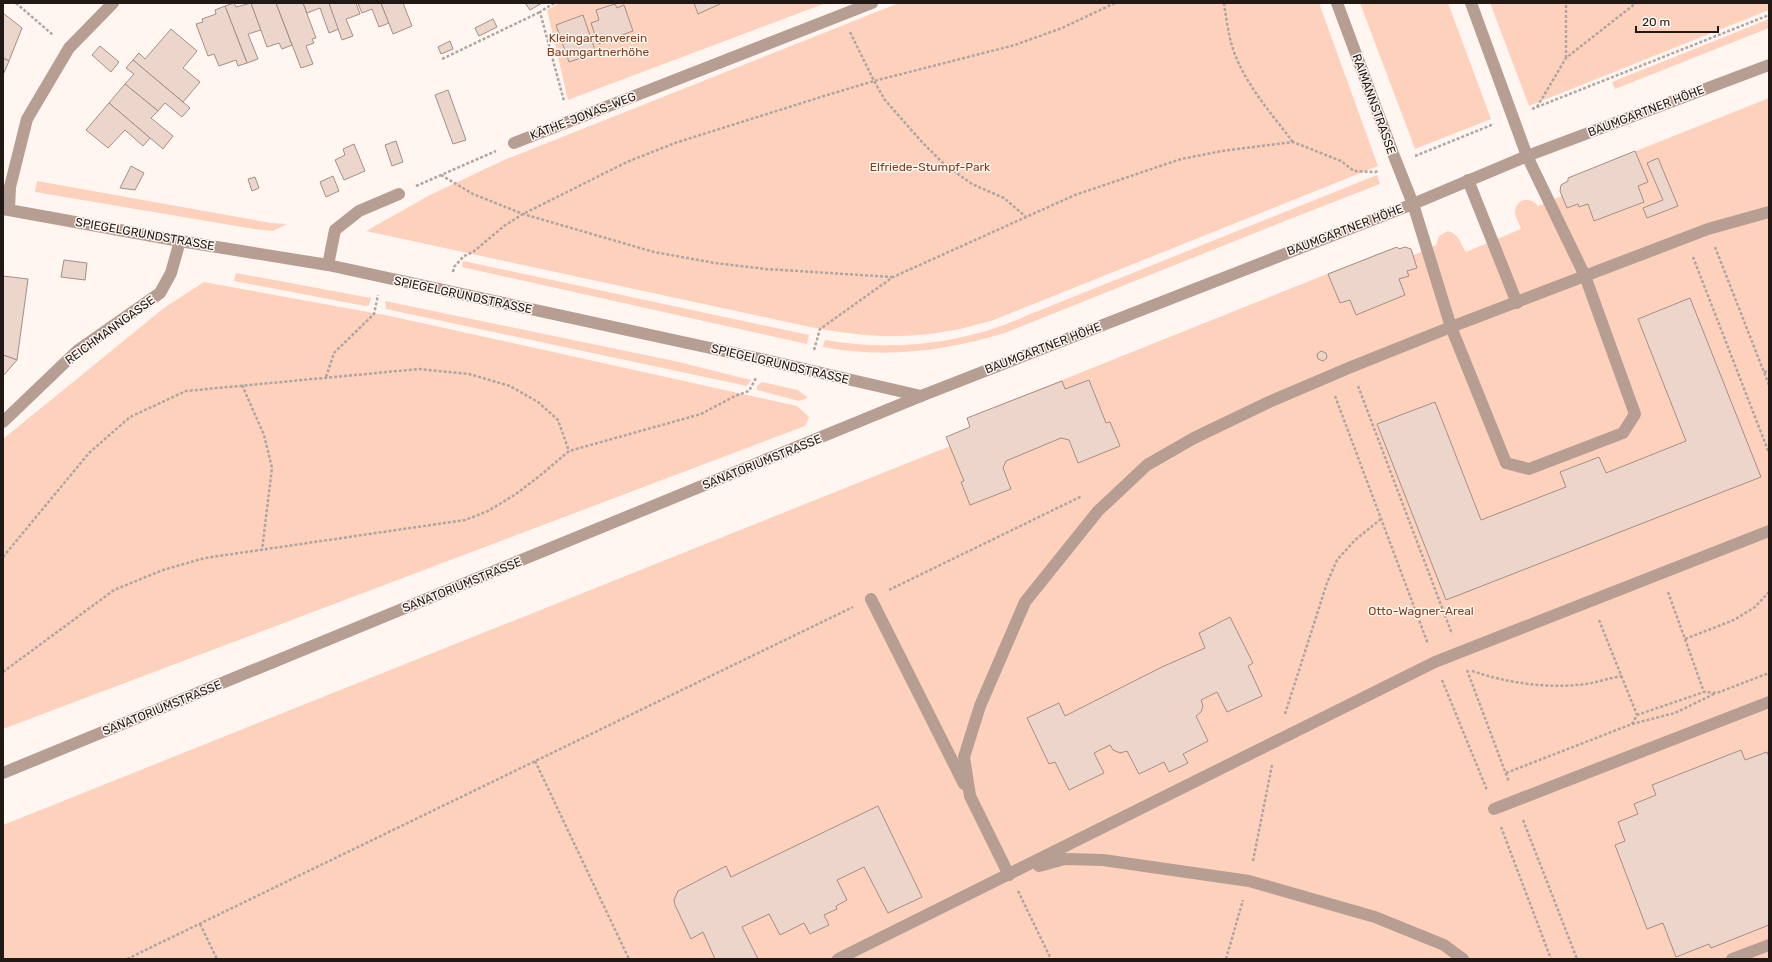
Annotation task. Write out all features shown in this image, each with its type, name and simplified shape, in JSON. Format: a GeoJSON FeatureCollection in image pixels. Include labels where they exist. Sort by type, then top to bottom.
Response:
{"type":"FeatureCollection","features":[{"type":"Feature","properties":{"kind":"street"},"geometry":{"type":"LineString","coordinates":[[6,209],[27,119],[69,48],[113,3]]}},
{"type":"Feature","properties":{"kind":"street","name":"KÄTHE-JONAS-WEG"},"geometry":{"type":"LineString","coordinates":[[514,143],[872,3]]}},
{"type":"Feature","properties":{"kind":"street","name":"RAIMANNSTRASSE"},"geometry":{"type":"LineString","coordinates":[[1337,3],[1413,204],[1451,327],[1506,463],[1529,469],[1623,433],[1635,414],[1585,276]]}},
{"type":"Feature","properties":{"kind":"street"},"geometry":{"type":"LineString","coordinates":[[1471,3],[1527,156],[1585,276]]}},
{"type":"Feature","properties":{"kind":"street","name":"BAUMGARTNER HÖHE"},"geometry":{"type":"LineString","coordinates":[[921,396],[1413,204],[1527,156],[1769,64]]}},
{"type":"Feature","properties":{"kind":"street"},"geometry":{"type":"LineString","coordinates":[[1468,180],[1517,303]]}},
{"type":"Feature","properties":{"kind":"street"},"geometry":{"type":"LineString","coordinates":[[328,265],[336,230],[359,212],[400,194]]}},
{"type":"Feature","properties":{"kind":"street","name":"SPIEGELGRUNDSTRASSE"},"geometry":{"type":"LineString","coordinates":[[6,209],[180,241],[328,265],[762,359],[921,396]]}},
{"type":"Feature","properties":{"kind":"street"},"geometry":{"type":"LineString","coordinates":[[970,796],[964,757],[980,706],[1024,602],[1098,511],[1147,465],[1194,438],[1269,402],[1451,327],[1708,230],[1769,212]]}},
{"type":"Feature","properties":{"kind":"street","name":"REICHMANNGASSE"},"geometry":{"type":"LineString","coordinates":[[3,422],[77,351],[160,293],[171,273],[180,241]]}},
{"type":"Feature","properties":{"kind":"street","name":"SANATORIUMSTRASSE"},"geometry":{"type":"LineString","coordinates":[[3,773],[921,396]]}},
{"type":"Feature","properties":{"kind":"street"},"geometry":{"type":"LineString","coordinates":[[838,959],[1435,662],[1769,531]]}},
{"type":"Feature","properties":{"kind":"street"},"geometry":{"type":"LineString","coordinates":[[871,599],[1009,875]]}},
{"type":"Feature","properties":{"kind":"street"},"geometry":{"type":"LineString","coordinates":[[1494,809],[1769,702]]}},
{"type":"Feature","properties":{"kind":"street"},"geometry":{"type":"LineString","coordinates":[[1009,875],[1065,859],[1103,860],[1249,881],[1375,917],[1444,945],[1463,959]]}},
{"type":"Feature","properties":{"kind":"street"},"geometry":{"type":"LineString","coordinates":[[1732,959],[1769,945]]}},
{"type":"Feature","properties":{"kind":"path"},"geometry":{"type":"LineString","coordinates":[[16,3],[69,48]]}},
{"type":"Feature","properties":{"kind":"path"},"geometry":{"type":"LineString","coordinates":[[442,59],[540,12],[554,3]]}},
{"type":"Feature","properties":{"kind":"path"},"geometry":{"type":"LineString","coordinates":[[451,292],[454,267],[464,256],[473,252],[504,226],[523,214],[627,162],[675,143],[747,119],[874,81],[1015,46],[1062,28],[1115,3]]}},
{"type":"Feature","properties":{"kind":"path"},"geometry":{"type":"LineString","coordinates":[[1224,3],[1232,47],[1242,68],[1257,93],[1293,142]]}},
{"type":"Feature","properties":{"kind":"path"},"geometry":{"type":"LineString","coordinates":[[1566,3],[1566,58]]}},
{"type":"Feature","properties":{"kind":"path"},"geometry":{"type":"LineString","coordinates":[[1537,107],[1566,58],[1636,3]]}},
{"type":"Feature","properties":{"kind":"path"},"geometry":{"type":"LineString","coordinates":[[540,12],[570,121]]}},
{"type":"Feature","properties":{"kind":"path"},"geometry":{"type":"LineString","coordinates":[[842,15],[874,81],[885,100],[920,141],[944,164],[972,184],[1004,198],[1026,217]]}},
{"type":"Feature","properties":{"kind":"path"},"geometry":{"type":"LineString","coordinates":[[810,370],[814,346],[820,329],[893,277],[1076,195],[1181,159],[1222,151],[1293,142],[1340,161],[1354,171],[1375,172],[1769,15]]}},
{"type":"Feature","properties":{"kind":"path","name":"KÄTHE-JONAS-WEG"},"geometry":{"type":"LineString","coordinates":[[400,194],[514,143]]}},
{"type":"Feature","properties":{"kind":"path"},"geometry":{"type":"LineString","coordinates":[[442,175],[473,194],[523,214],[654,252],[707,262],[766,269],[893,277]]}},
{"type":"Feature","properties":{"kind":"path"},"geometry":{"type":"LineString","coordinates":[[1708,230],[1769,385]]}},
{"type":"Feature","properties":{"kind":"path"},"geometry":{"type":"LineString","coordinates":[[1686,238],[1769,453]]}},
{"type":"Feature","properties":{"kind":"path"},"geometry":{"type":"LineString","coordinates":[[326,377],[334,352],[374,314],[380,277]]}},
{"type":"Feature","properties":{"kind":"path"},"geometry":{"type":"LineString","coordinates":[[3,671],[114,590],[163,570],[205,558],[465,520],[488,511],[516,494],[569,451],[701,414],[735,396],[749,391],[755,381],[762,359]]}},
{"type":"Feature","properties":{"kind":"path"},"geometry":{"type":"LineString","coordinates":[[3,557],[89,453],[130,418],[186,391],[419,369],[469,374],[510,386],[538,402],[558,420],[569,451]]}},
{"type":"Feature","properties":{"kind":"path"},"geometry":{"type":"LineString","coordinates":[[1764,372],[1769,371]]}},
{"type":"Feature","properties":{"kind":"path"},"geometry":{"type":"LineString","coordinates":[[242,385],[264,435],[272,468],[262,550]]}},
{"type":"Feature","properties":{"kind":"path"},"geometry":{"type":"LineString","coordinates":[[127,959],[1084,496]]}},
{"type":"Feature","properties":{"kind":"path"},"geometry":{"type":"LineString","coordinates":[[1661,573],[1704,692]]}},
{"type":"Feature","properties":{"kind":"path"},"geometry":{"type":"LineString","coordinates":[[1685,639],[1734,620],[1755,607],[1769,592]]}},
{"type":"Feature","properties":{"kind":"path"},"geometry":{"type":"LineString","coordinates":[[1591,601],[1637,715]]}},
{"type":"Feature","properties":{"kind":"path"},"geometry":{"type":"LineString","coordinates":[[1466,668],[1495,679],[1515,683],[1558,686],[1586,684],[1622,676]]}},
{"type":"Feature","properties":{"kind":"path"},"geometry":{"type":"LineString","coordinates":[[1506,772],[1632,724],[1675,713],[1717,693],[1769,673]]}},
{"type":"Feature","properties":{"kind":"path"},"geometry":{"type":"LineString","coordinates":[[1632,724],[1637,715],[1704,692],[1717,693]]}},
{"type":"Feature","properties":{"kind":"path"},"geometry":{"type":"LineString","coordinates":[[535,761],[629,959]]}},
{"type":"Feature","properties":{"kind":"path"},"geometry":{"type":"LineString","coordinates":[[1009,875],[1051,959]]}},
{"type":"Feature","properties":{"kind":"path"},"geometry":{"type":"LineString","coordinates":[[200,924],[217,959]]}},
{"type":"Feature","properties":{"kind":"green space","name":"Kleingartenverein Baumgartnerhöhe"},"geometry":{"type":"Polygon","coordinates":[[[559,3],[826,3],[568,100],[547,10],[559,3]]]}},
{"type":"Feature","properties":{"kind":"green space","name":"Elfriede-Stumpf-Park"},"geometry":{"type":"Polygon","coordinates":[[[899,3],[1319,3],[1378,166],[991,321],[932,334],[897,336],[862,335],[810,327],[366,231],[430,195],[504,160],[899,3]]]}},
{"type":"Feature","properties":{"kind":"green space"},"geometry":{"type":"Polygon","coordinates":[[[1360,3],[1448,3],[1491,119],[1415,149],[1360,3]]]}},
{"type":"Feature","properties":{"kind":"green space"},"geometry":{"type":"Polygon","coordinates":[[[1490,3],[1769,3],[1769,10],[1529,106],[1490,3]]]}},
{"type":"Feature","properties":{"kind":"green space"},"geometry":{"type":"Polygon","coordinates":[[[1769,19],[1769,28],[1615,89],[1612,82],[1769,19]]]}},
{"type":"Feature","properties":{"kind":"green space","name":"Otto-Wagner-Areal"},"geometry":{"type":"Polygon","coordinates":[[[1769,98],[1769,959],[3,959],[3,825],[950,446],[970,427],[967,418],[1382,252],[1397,247],[1399,249],[1405,247],[1411,249],[1414,255],[1436,245],[1439,236],[1448,231],[1455,234],[1466,252],[1521,229],[1516,218],[1515,211],[1516,206],[1521,201],[1532,201],[1538,206],[1562,196],[1560,191],[1561,185],[1568,181],[1568,178],[1769,98]]]}},
{"type":"Feature","properties":{"kind":"green space"},"geometry":{"type":"Polygon","coordinates":[[[1377,175],[1380,184],[1005,333],[937,349],[892,353],[846,351],[823,347],[825,340],[851,344],[903,345],[954,339],[979,333],[1004,325],[1377,175]]]}},
{"type":"Feature","properties":{"kind":"green space"},"geometry":{"type":"Polygon","coordinates":[[[37,181],[271,223],[287,224],[273,231],[254,229],[35,192],[37,181]]]}},
{"type":"Feature","properties":{"kind":"green space"},"geometry":{"type":"Polygon","coordinates":[[[463,261],[809,335],[807,344],[462,267],[463,261]]]}},
{"type":"Feature","properties":{"kind":"green space"},"geometry":{"type":"Polygon","coordinates":[[[236,273],[371,298],[369,305],[365,306],[234,281],[236,273]]]}},
{"type":"Feature","properties":{"kind":"green space"},"geometry":{"type":"Polygon","coordinates":[[[204,282],[390,316],[797,406],[809,417],[805,426],[3,729],[3,439],[164,308],[204,282]]]}},
{"type":"Feature","properties":{"kind":"green space"},"geometry":{"type":"Polygon","coordinates":[[[385,301],[679,362],[751,380],[747,386],[386,309],[385,301]]]}},
{"type":"Feature","properties":{"kind":"green space"},"geometry":{"type":"Polygon","coordinates":[[[762,382],[798,390],[808,398],[799,401],[757,390],[757,386],[762,382]]]}},
{"type":"Feature","properties":{"kind":"building"},"geometry":{"type":"Polygon","coordinates":[[[234,3],[236,7],[251,3],[261,30],[248,34],[258,59],[247,63],[225,6],[234,3]]]}},
{"type":"Feature","properties":{"kind":"building"},"geometry":{"type":"Polygon","coordinates":[[[251,3],[276,3],[292,45],[282,49],[279,43],[267,47],[251,3]]]}},
{"type":"Feature","properties":{"kind":"building"},"geometry":{"type":"Polygon","coordinates":[[[276,3],[303,3],[316,38],[312,39],[314,43],[306,46],[313,64],[301,68],[276,3]]]}},
{"type":"Feature","properties":{"kind":"building"},"geometry":{"type":"Polygon","coordinates":[[[303,3],[329,3],[339,29],[329,33],[320,8],[307,13],[303,3]]]}},
{"type":"Feature","properties":{"kind":"building"},"geometry":{"type":"Polygon","coordinates":[[[329,3],[356,3],[360,14],[346,19],[353,36],[342,40],[329,3]]]}},
{"type":"Feature","properties":{"kind":"building"},"geometry":{"type":"Polygon","coordinates":[[[358,3],[381,3],[389,23],[379,27],[372,9],[362,13],[358,3]]]}},
{"type":"Feature","properties":{"kind":"building"},"geometry":{"type":"Polygon","coordinates":[[[381,3],[403,3],[412,26],[393,34],[381,3]]]}},
{"type":"Feature","properties":{"kind":"building"},"geometry":{"type":"Polygon","coordinates":[[[525,3],[542,3],[530,10],[525,3]]]}},
{"type":"Feature","properties":{"kind":"building"},"geometry":{"type":"Polygon","coordinates":[[[694,3],[722,3],[698,14],[694,3]]]}},
{"type":"Feature","properties":{"kind":"building"},"geometry":{"type":"Polygon","coordinates":[[[615,4],[617,8],[624,5],[633,31],[598,44],[591,23],[599,20],[596,10],[615,4]]]}},
{"type":"Feature","properties":{"kind":"building"},"geometry":{"type":"Polygon","coordinates":[[[225,6],[247,63],[238,66],[236,60],[219,66],[214,54],[208,56],[196,24],[203,22],[202,19],[216,14],[215,10],[225,6]]]}},
{"type":"Feature","properties":{"kind":"building"},"geometry":{"type":"Polygon","coordinates":[[[3,13],[22,28],[9,61],[3,58],[3,13]]]}},
{"type":"Feature","properties":{"kind":"building"},"geometry":{"type":"Polygon","coordinates":[[[583,15],[596,53],[569,62],[556,25],[583,15]]]}},
{"type":"Feature","properties":{"kind":"building"},"geometry":{"type":"Polygon","coordinates":[[[493,19],[497,27],[479,36],[475,28],[493,19]]]}},
{"type":"Feature","properties":{"kind":"building"},"geometry":{"type":"Polygon","coordinates":[[[171,29],[197,51],[183,68],[200,82],[183,102],[133,60],[139,53],[145,59],[171,29]]]}},
{"type":"Feature","properties":{"kind":"building"},"geometry":{"type":"Polygon","coordinates":[[[450,41],[453,49],[441,54],[438,47],[450,41]]]}},
{"type":"Feature","properties":{"kind":"building"},"geometry":{"type":"Polygon","coordinates":[[[100,46],[119,62],[111,72],[92,55],[100,46]]]}},
{"type":"Feature","properties":{"kind":"building"},"geometry":{"type":"Polygon","coordinates":[[[3,58],[9,61],[3,75],[3,58]]]}},
{"type":"Feature","properties":{"kind":"building"},"geometry":{"type":"Polygon","coordinates":[[[133,60],[190,108],[182,117],[165,103],[158,111],[125,84],[134,74],[126,68],[133,60]]]}},
{"type":"Feature","properties":{"kind":"building"},"geometry":{"type":"Polygon","coordinates":[[[125,84],[158,111],[151,118],[173,136],[163,149],[109,103],[125,84]]]}},
{"type":"Feature","properties":{"kind":"building"},"geometry":{"type":"Polygon","coordinates":[[[448,90],[466,140],[453,144],[435,95],[448,90]]]}},
{"type":"Feature","properties":{"kind":"building"},"geometry":{"type":"Polygon","coordinates":[[[109,103],[150,138],[143,146],[125,130],[108,148],[86,130],[109,103]]]}},
{"type":"Feature","properties":{"kind":"building"},"geometry":{"type":"Polygon","coordinates":[[[396,141],[403,162],[392,166],[385,145],[396,141]]]}},
{"type":"Feature","properties":{"kind":"building"},"geometry":{"type":"Polygon","coordinates":[[[354,144],[365,171],[344,180],[335,160],[345,155],[343,149],[354,144]]]}},
{"type":"Feature","properties":{"kind":"building"},"geometry":{"type":"Polygon","coordinates":[[[1635,151],[1648,182],[1638,186],[1644,202],[1594,221],[1588,204],[1579,207],[1578,204],[1567,208],[1560,191],[1561,185],[1568,181],[1568,178],[1635,151]]]}},
{"type":"Feature","properties":{"kind":"building"},"geometry":{"type":"Polygon","coordinates":[[[1658,158],[1678,206],[1647,218],[1643,208],[1663,200],[1647,163],[1658,158]]]}},
{"type":"Feature","properties":{"kind":"building"},"geometry":{"type":"Polygon","coordinates":[[[131,166],[144,173],[135,190],[120,188],[131,166]]]}},
{"type":"Feature","properties":{"kind":"building"},"geometry":{"type":"Polygon","coordinates":[[[333,176],[339,191],[326,197],[320,182],[333,176]]]}},
{"type":"Feature","properties":{"kind":"building"},"geometry":{"type":"Polygon","coordinates":[[[255,177],[259,188],[252,191],[248,179],[255,177]]]}},
{"type":"Feature","properties":{"kind":"building"},"geometry":{"type":"Polygon","coordinates":[[[1397,247],[1399,249],[1405,247],[1411,249],[1417,268],[1407,271],[1409,276],[1399,279],[1405,295],[1356,315],[1350,300],[1340,303],[1328,274],[1397,247]]]}},
{"type":"Feature","properties":{"kind":"building"},"geometry":{"type":"Polygon","coordinates":[[[64,260],[87,263],[85,280],[61,277],[64,260]]]}},
{"type":"Feature","properties":{"kind":"building"},"geometry":{"type":"Polygon","coordinates":[[[3,276],[28,279],[17,360],[3,355],[3,276]]]}},
{"type":"Feature","properties":{"kind":"building"},"geometry":{"type":"Polygon","coordinates":[[[1690,298],[1761,477],[1446,600],[1377,424],[1435,402],[1481,520],[1566,487],[1560,472],[1599,457],[1606,473],[1686,441],[1638,319],[1690,298]]]}},
{"type":"Feature","properties":{"kind":"building"},"geometry":{"type":"Polygon","coordinates":[[[1321,351],[1326,353],[1327,358],[1323,361],[1318,359],[1317,354],[1321,351]]]}},
{"type":"Feature","properties":{"kind":"building"},"geometry":{"type":"Polygon","coordinates":[[[3,355],[17,360],[3,376],[3,355]]]}},
{"type":"Feature","properties":{"kind":"building"},"geometry":{"type":"Polygon","coordinates":[[[1089,380],[1106,423],[1110,422],[1120,446],[1078,463],[1069,440],[1061,438],[1006,461],[1003,468],[1011,489],[970,505],[961,482],[964,481],[946,437],[970,427],[967,418],[1062,381],[1065,389],[1089,380]]]}},
{"type":"Feature","properties":{"kind":"building"},"geometry":{"type":"Polygon","coordinates":[[[1230,617],[1253,663],[1248,666],[1262,696],[1227,712],[1217,692],[1201,700],[1203,706],[1201,712],[1196,716],[1208,741],[1183,754],[1188,763],[1169,772],[1164,762],[1139,774],[1127,751],[1120,753],[1113,750],[1110,745],[1094,753],[1104,773],[1069,790],[1055,762],[1049,764],[1027,718],[1059,703],[1065,716],[1162,667],[1205,648],[1199,633],[1230,617]]]}},
{"type":"Feature","properties":{"kind":"building"},"geometry":{"type":"Polygon","coordinates":[[[1741,750],[1745,760],[1767,752],[1769,757],[1769,925],[1711,948],[1709,944],[1676,957],[1663,923],[1647,929],[1615,845],[1625,841],[1618,822],[1638,814],[1634,804],[1656,795],[1652,785],[1741,750]]]}},
{"type":"Feature","properties":{"kind":"building"},"geometry":{"type":"Polygon","coordinates":[[[878,806],[922,897],[888,913],[864,867],[837,880],[847,900],[836,906],[837,909],[824,915],[829,925],[810,934],[804,923],[780,935],[769,914],[742,927],[758,959],[715,959],[703,932],[691,939],[675,905],[674,900],[678,891],[726,866],[731,877],[878,806]]]}}]}
